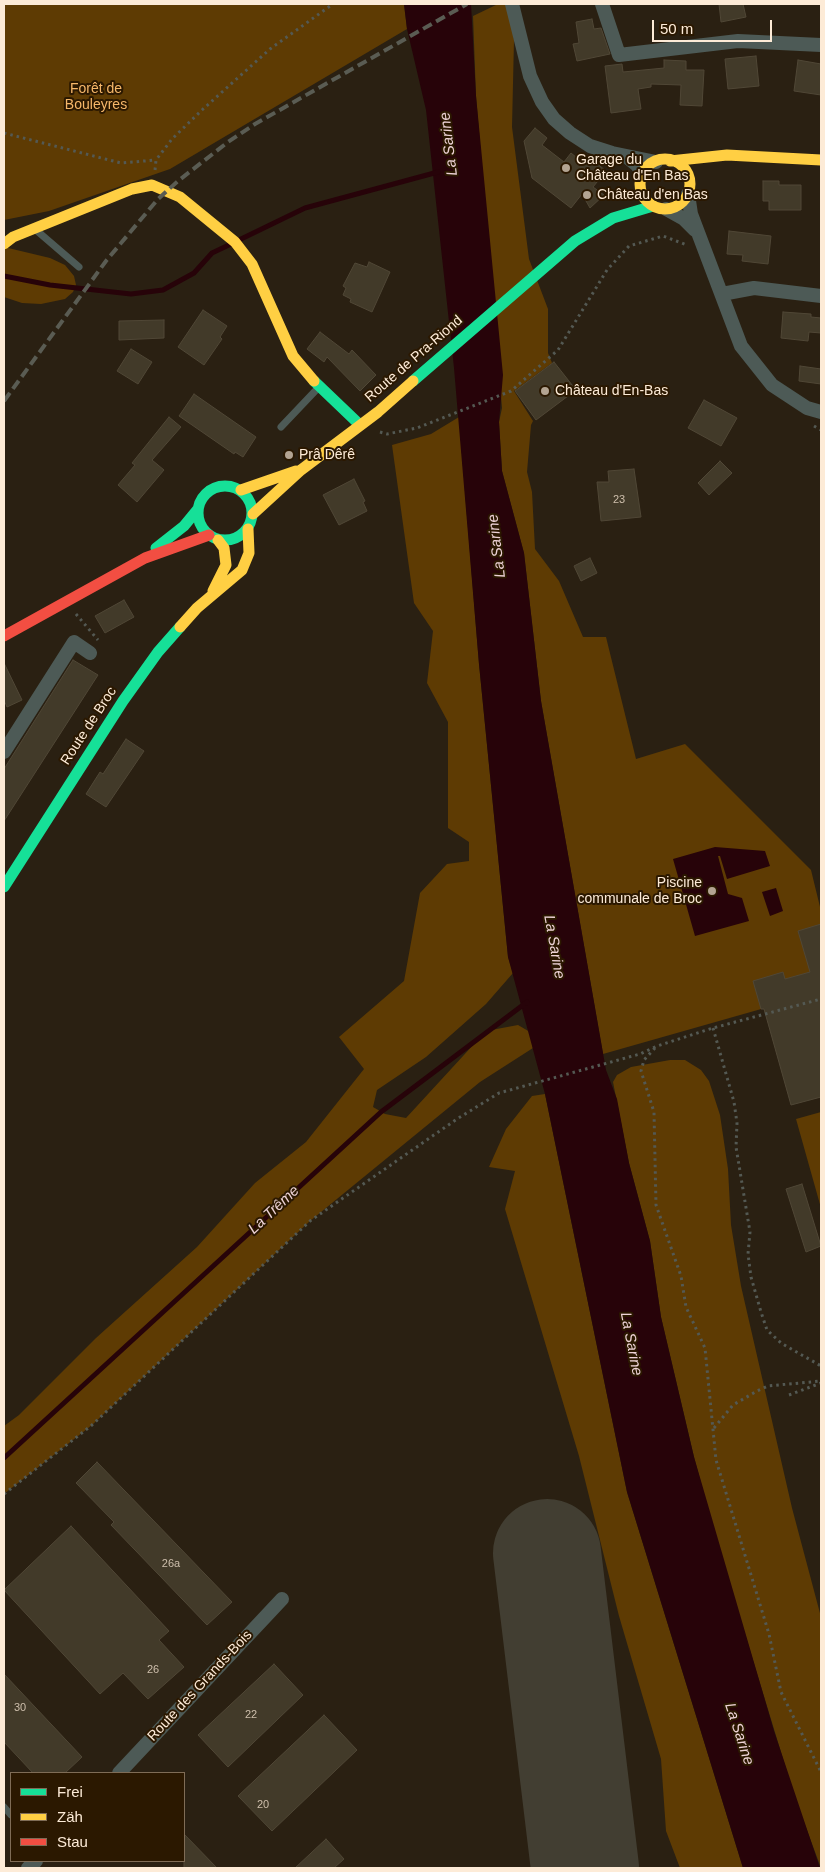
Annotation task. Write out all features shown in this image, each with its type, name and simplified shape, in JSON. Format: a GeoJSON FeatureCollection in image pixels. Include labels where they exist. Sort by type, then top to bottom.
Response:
{"type":"FeatureCollection","features":[{"type":"Feature","properties":{"kind":"main road"},"geometry":{"type":"LineString","coordinates":[[604,222],[623,214],[679,204],[695,180],[725,160],[752,156]]}},
{"type":"Feature","properties":{"kind":"main road"},"geometry":{"type":"LineString","coordinates":[[604,222],[626,201],[648,167],[663,161],[752,156],[821,160]]}},
{"type":"Feature","properties":{"kind":"main road"},"geometry":{"type":"LineString","coordinates":[[663,161],[682,167],[695,180]]}},
{"type":"Feature","properties":{"kind":"main road"},"geometry":{"type":"LineString","coordinates":[[642,178],[644,198],[660,208]]}},
{"type":"Feature","properties":{"kind":"main road"},"geometry":{"type":"LineString","coordinates":[[4,244],[13,236],[132,189],[152,185],[180,197],[235,242],[252,264],[287,346],[299,364],[360,425]]}},
{"type":"Feature","properties":{"kind":"main road","name":"Route de Pra-Riond"},"geometry":{"type":"LineString","coordinates":[[145,558],[214,537],[235,539],[248,529],[253,514],[300,470],[402,391],[544,266],[575,241],[604,222]]}},
{"type":"Feature","properties":{"kind":"main road","name":"Route de Pra-Riond"},"geometry":{"type":"LineString","coordinates":[[4,636],[145,558],[184,526],[198,509],[203,497],[213,489],[226,486],[241,490],[300,470]]}},
{"type":"Feature","properties":{"kind":"main road"},"geometry":{"type":"LineString","coordinates":[[241,490],[249,499],[253,514]]}},
{"type":"Feature","properties":{"kind":"main road"},"geometry":{"type":"LineString","coordinates":[[198,509],[200,522],[214,537]]}},
{"type":"Feature","properties":{"kind":"main road","name":"Route de Broc"},"geometry":{"type":"LineString","coordinates":[[4,886],[145,670],[187,618],[212,593],[242,570],[249,553],[248,529]]}},
{"type":"Feature","properties":{"kind":"main road","name":"Route de Broc"},"geometry":{"type":"LineString","coordinates":[[212,593],[226,565],[224,548],[214,537]]}},
{"type":"Feature","properties":{"kind":"street"},"geometry":{"type":"LineString","coordinates":[[512,4],[530,76],[548,111],[562,126],[580,140],[602,150],[624,156],[663,161]]}},
{"type":"Feature","properties":{"kind":"street"},"geometry":{"type":"LineString","coordinates":[[602,4],[619,55],[738,41],[821,45]]}},
{"type":"Feature","properties":{"kind":"street"},"geometry":{"type":"LineString","coordinates":[[624,156],[637,165],[642,178]]}},
{"type":"Feature","properties":{"kind":"street"},"geometry":{"type":"LineString","coordinates":[[695,180],[690,209],[741,346],[772,385],[807,408],[821,412]]}},
{"type":"Feature","properties":{"kind":"street"},"geometry":{"type":"LineString","coordinates":[[660,208],[684,220],[701,239]]}},
{"type":"Feature","properties":{"kind":"street"},"geometry":{"type":"LineString","coordinates":[[722,294],[754,288],[821,296]]}},
{"type":"Feature","properties":{"kind":"street"},"geometry":{"type":"LineString","coordinates":[[6,745],[74,642],[90,653]]}},
{"type":"Feature","properties":{"kind":"street","name":"Route des Grands-Bois"},"geometry":{"type":"LineString","coordinates":[[120,1772],[282,1599]]}},
{"type":"Feature","properties":{"kind":"lane"},"geometry":{"type":"LineString","coordinates":[[34,228],[79,267]]}},
{"type":"Feature","properties":{"kind":"lane"},"geometry":{"type":"LineString","coordinates":[[281,427],[320,386]]}},
{"type":"Feature","properties":{"kind":"path"},"geometry":{"type":"LineString","coordinates":[[152,185],[156,160],[172,139],[196,115],[302,24],[333,4]]}},
{"type":"Feature","properties":{"kind":"path"},"geometry":{"type":"LineString","coordinates":[[4,133],[121,163],[156,160]]}},
{"type":"Feature","properties":{"kind":"path"},"geometry":{"type":"LineString","coordinates":[[360,425],[387,434],[417,428],[511,391],[558,350],[607,270],[629,246],[663,236],[693,247],[701,239]]}},
{"type":"Feature","properties":{"kind":"path"},"geometry":{"type":"LineString","coordinates":[[73,610],[101,643],[90,653]]}},
{"type":"Feature","properties":{"kind":"path"},"geometry":{"type":"LineString","coordinates":[[4,1494],[92,1426],[310,1221],[436,1134],[500,1093],[636,1055],[657,1046],[713,1028],[821,998]]}},
{"type":"Feature","properties":{"kind":"path"},"geometry":{"type":"LineString","coordinates":[[713,1028],[734,1102],[736,1147],[750,1232],[748,1254],[751,1277],[761,1312],[767,1330],[781,1343],[821,1366]]}},
{"type":"Feature","properties":{"kind":"path"},"geometry":{"type":"LineString","coordinates":[[657,1046],[644,1060],[641,1071],[654,1112],[656,1205],[681,1276],[686,1307],[705,1348],[716,1460],[769,1634],[781,1692],[821,1772]]}},
{"type":"Feature","properties":{"kind":"path"},"geometry":{"type":"LineString","coordinates":[[713,1429],[733,1405],[756,1391],[768,1386],[821,1382]]}},
{"type":"Feature","properties":{"kind":"path"},"geometry":{"type":"LineString","coordinates":[[789,1395],[821,1382]]}},
{"type":"Feature","properties":{"kind":"green space","name":"Forêt de Bouleyres"},"geometry":{"type":"Polygon","coordinates":[[[4,4],[404,4],[407,29],[170,169],[49,211],[4,220],[4,4]]]}},
{"type":"Feature","properties":{"kind":"green space"},"geometry":{"type":"Polygon","coordinates":[[[498,4],[511,4],[514,40],[512,127],[529,259],[548,309],[548,353],[552,363],[514,391],[533,421],[531,425],[527,472],[532,492],[535,549],[559,581],[583,637],[606,637],[636,759],[685,744],[811,870],[821,911],[821,992],[603,1054],[541,701],[524,553],[502,471],[499,422],[502,408],[476,96],[473,16],[498,4]]]}},
{"type":"Feature","properties":{"kind":"green space"},"geometry":{"type":"Polygon","coordinates":[[[4,247],[50,258],[65,265],[74,276],[76,285],[73,292],[65,299],[41,304],[22,303],[4,297],[4,247]]]}},
{"type":"Feature","properties":{"kind":"green space"},"geometry":{"type":"Polygon","coordinates":[[[459,417],[479,664],[508,957],[513,973],[486,1004],[426,1057],[377,1090],[373,1107],[385,1114],[406,1118],[486,1031],[518,1025],[530,1032],[533,1048],[480,1082],[310,1221],[92,1425],[4,1494],[4,1426],[19,1415],[96,1338],[197,1247],[255,1183],[306,1142],[364,1069],[339,1037],[404,981],[420,893],[447,864],[469,861],[469,842],[448,828],[448,722],[427,683],[433,631],[414,603],[392,445],[431,434],[459,417]]]}},
{"type":"Feature","properties":{"kind":"green space"},"geometry":{"type":"Polygon","coordinates":[[[670,1060],[685,1060],[701,1070],[709,1081],[720,1115],[728,1169],[731,1225],[741,1286],[792,1508],[821,1617],[821,1868],[795,1798],[716,1539],[694,1457],[661,1317],[650,1241],[629,1163],[613,1082],[617,1075],[631,1067],[670,1060]]]}},
{"type":"Feature","properties":{"kind":"green space"},"geometry":{"type":"Polygon","coordinates":[[[545,1094],[627,1492],[743,1868],[680,1868],[666,1831],[661,1759],[619,1616],[579,1456],[505,1209],[515,1171],[489,1167],[506,1129],[532,1096],[545,1094]]]}},
{"type":"Feature","properties":{"kind":"green space"},"geometry":{"type":"Polygon","coordinates":[[[821,1112],[821,1208],[796,1119],[821,1112]]]}},
{"type":"Feature","properties":{"kind":"water","name":"La Sarine"},"geometry":{"type":"Polygon","coordinates":[[[404,4],[471,4],[476,96],[503,375],[499,422],[502,471],[524,553],[541,701],[606,1070],[617,1099],[629,1163],[650,1241],[661,1317],[694,1457],[774,1731],[820,1868],[743,1868],[627,1492],[545,1094],[508,957],[479,664],[454,368],[426,110],[407,29],[404,4]]]}},
{"type":"Feature","properties":{"kind":"water"},"geometry":{"type":"Polygon","coordinates":[[[715,847],[765,851],[770,866],[727,879],[720,856],[718,856],[728,894],[742,898],[749,921],[695,936],[673,859],[715,847]]]}},
{"type":"Feature","properties":{"kind":"water"},"geometry":{"type":"Polygon","coordinates":[[[776,888],[783,911],[770,916],[762,892],[776,888]]]}},
{"type":"Feature","properties":{"kind":"building"},"geometry":{"type":"Polygon","coordinates":[[[719,4],[743,4],[746,17],[721,22],[719,4]]]}},
{"type":"Feature","properties":{"kind":"building"},"geometry":{"type":"Polygon","coordinates":[[[592,19],[594,29],[601,28],[610,54],[577,61],[573,44],[579,43],[576,22],[592,19]]]}},
{"type":"Feature","properties":{"kind":"building"},"geometry":{"type":"Polygon","coordinates":[[[756,56],[759,86],[728,89],[725,59],[756,56]]]}},
{"type":"Feature","properties":{"kind":"building"},"geometry":{"type":"Polygon","coordinates":[[[664,60],[686,61],[686,70],[704,70],[702,106],[680,105],[681,85],[651,84],[651,87],[638,89],[641,109],[611,113],[605,66],[622,64],[623,72],[664,68],[664,60]]]}},
{"type":"Feature","properties":{"kind":"building"},"geometry":{"type":"Polygon","coordinates":[[[798,60],[821,64],[821,95],[794,91],[798,60]]]}},
{"type":"Feature","properties":{"kind":"building","name":"Garage du Château d'En Bas"},"geometry":{"type":"Polygon","coordinates":[[[535,128],[547,138],[542,145],[564,162],[571,153],[582,162],[587,155],[606,171],[593,187],[604,195],[590,208],[582,194],[571,208],[532,178],[524,141],[535,128]]]}},
{"type":"Feature","properties":{"kind":"building"},"geometry":{"type":"Polygon","coordinates":[[[763,181],[779,181],[779,185],[801,185],[801,210],[769,210],[769,201],[763,201],[763,181]]]}},
{"type":"Feature","properties":{"kind":"building"},"geometry":{"type":"Polygon","coordinates":[[[729,231],[771,236],[768,264],[742,261],[743,255],[727,254],[729,231]]]}},
{"type":"Feature","properties":{"kind":"building"},"geometry":{"type":"Polygon","coordinates":[[[369,262],[390,272],[372,312],[350,302],[351,299],[343,295],[346,288],[343,286],[355,263],[367,267],[369,262]]]}},
{"type":"Feature","properties":{"kind":"building"},"geometry":{"type":"Polygon","coordinates":[[[203,310],[227,326],[220,337],[222,339],[204,365],[178,347],[203,310]]]}},
{"type":"Feature","properties":{"kind":"building"},"geometry":{"type":"Polygon","coordinates":[[[783,312],[811,314],[811,317],[821,318],[821,333],[809,332],[808,341],[781,338],[783,312]]]}},
{"type":"Feature","properties":{"kind":"building"},"geometry":{"type":"Polygon","coordinates":[[[164,320],[164,338],[119,340],[119,321],[164,320]]]}},
{"type":"Feature","properties":{"kind":"building"},"geometry":{"type":"Polygon","coordinates":[[[320,332],[349,354],[352,350],[376,375],[360,391],[327,357],[324,362],[307,349],[320,332]]]}},
{"type":"Feature","properties":{"kind":"building"},"geometry":{"type":"Polygon","coordinates":[[[131,349],[152,362],[138,384],[117,371],[131,349]]]}},
{"type":"Feature","properties":{"kind":"building","name":"Château d'En-Bas"},"geometry":{"type":"Polygon","coordinates":[[[554,362],[576,390],[536,420],[515,391],[554,362]]]}},
{"type":"Feature","properties":{"kind":"building"},"geometry":{"type":"Polygon","coordinates":[[[800,366],[821,369],[821,384],[799,381],[800,366]]]}},
{"type":"Feature","properties":{"kind":"building"},"geometry":{"type":"Polygon","coordinates":[[[194,394],[256,437],[243,457],[235,452],[234,454],[179,416],[194,394]]]}},
{"type":"Feature","properties":{"kind":"building"},"geometry":{"type":"Polygon","coordinates":[[[704,400],[737,418],[721,446],[688,428],[704,400]]]}},
{"type":"Feature","properties":{"kind":"building"},"geometry":{"type":"Polygon","coordinates":[[[169,417],[181,427],[152,460],[164,470],[137,502],[118,485],[135,465],[132,463],[169,417]]]}},
{"type":"Feature","properties":{"kind":"building"},"geometry":{"type":"Polygon","coordinates":[[[720,461],[732,473],[709,495],[698,483],[720,461]]]}},
{"type":"Feature","properties":{"kind":"building"},"geometry":{"type":"Polygon","coordinates":[[[634,469],[641,517],[601,521],[597,482],[609,482],[608,471],[634,469]]]}},
{"type":"Feature","properties":{"kind":"building"},"geometry":{"type":"Polygon","coordinates":[[[354,479],[365,501],[363,502],[367,511],[339,525],[323,495],[354,479]]]}},
{"type":"Feature","properties":{"kind":"building"},"geometry":{"type":"Polygon","coordinates":[[[590,558],[597,573],[581,581],[574,566],[590,558]]]}},
{"type":"Feature","properties":{"kind":"building"},"geometry":{"type":"Polygon","coordinates":[[[124,600],[134,617],[105,633],[95,616],[124,600]]]}},
{"type":"Feature","properties":{"kind":"building"},"geometry":{"type":"Polygon","coordinates":[[[73,660],[98,675],[4,821],[4,769],[73,660]]]}},
{"type":"Feature","properties":{"kind":"building"},"geometry":{"type":"Polygon","coordinates":[[[4,663],[22,700],[7,707],[4,700],[4,663]]]}},
{"type":"Feature","properties":{"kind":"building"},"geometry":{"type":"Polygon","coordinates":[[[126,739],[144,751],[106,807],[86,794],[100,772],[103,774],[126,739]]]}},
{"type":"Feature","properties":{"kind":"building"},"geometry":{"type":"Polygon","coordinates":[[[821,924],[821,1097],[791,1105],[764,1009],[761,1009],[753,981],[783,972],[785,979],[810,972],[798,931],[821,924]]]}},
{"type":"Feature","properties":{"kind":"building"},"geometry":{"type":"Polygon","coordinates":[[[802,1184],[821,1246],[806,1252],[786,1189],[802,1184]]]}},
{"type":"Feature","properties":{"kind":"building"},"geometry":{"type":"Polygon","coordinates":[[[97,1462],[232,1602],[207,1625],[111,1525],[114,1522],[76,1483],[97,1462]]]}},
{"type":"Feature","properties":{"kind":"building"},"geometry":{"type":"Polygon","coordinates":[[[71,1526],[169,1631],[159,1640],[184,1667],[148,1699],[123,1673],[100,1694],[4,1590],[71,1526]]]}},
{"type":"Feature","properties":{"kind":"building"},"geometry":{"type":"Polygon","coordinates":[[[274,1664],[303,1695],[228,1767],[198,1735],[274,1664]]]}},
{"type":"Feature","properties":{"kind":"building"},"geometry":{"type":"Polygon","coordinates":[[[4,1674],[82,1757],[66,1772],[32,1772],[4,1742],[4,1674]]]}},
{"type":"Feature","properties":{"kind":"building"},"geometry":{"type":"Polygon","coordinates":[[[324,1715],[357,1750],[272,1831],[238,1796],[324,1715]]]}},
{"type":"Feature","properties":{"kind":"building"},"geometry":{"type":"Polygon","coordinates":[[[185,1835],[217,1868],[184,1868],[185,1835]]]}},
{"type":"Feature","properties":{"kind":"building"},"geometry":{"type":"Polygon","coordinates":[[[326,1839],[344,1859],[334,1868],[295,1868],[326,1839]]]}},
{"type":"Feature","properties":{"kind":"waterway","name":"La Sarine"},"geometry":{"type":"LineString","coordinates":[[239,240],[305,208],[438,172]]}},
{"type":"Feature","properties":{"kind":"waterway"},"geometry":{"type":"LineString","coordinates":[[4,276],[50,285],[131,294],[163,290],[194,273],[212,253],[231,244]]}},
{"type":"Feature","properties":{"kind":"waterway","name":"La Trême"},"geometry":{"type":"LineString","coordinates":[[4,1458],[381,1112],[527,1002]]}},
{"type":"Feature","properties":{"kind":"runway"},"geometry":{"type":"LineString","coordinates":[[547,1553],[585,1868]]}},
{"type":"Feature","properties":{"kind":"railway"},"geometry":{"type":"LineString","coordinates":[[4,401],[106,261],[158,199],[178,181],[228,142],[255,124],[467,4]]}},
{"type":"Feature","properties":{"kind":"traffic: fast"},"geometry":{"type":"LineString","coordinates":[[413,381],[575,241],[613,218],[653,206]]}},
{"type":"Feature","properties":{"kind":"traffic: fast"},"geometry":{"type":"LineString","coordinates":[[314,381],[360,425]]}},
{"type":"Feature","properties":{"kind":"traffic: fast"},"geometry":{"type":"LineString","coordinates":[[220,486],[230,486],[240,490],[248,498],[252,513],[248,528],[240,536],[230,540],[220,540],[210,536],[202,528],[198,518],[198,508],[202,498],[210,490],[220,486]]}},
{"type":"Feature","properties":{"kind":"traffic: fast"},"geometry":{"type":"LineString","coordinates":[[156,548],[184,526],[198,509]]}},
{"type":"Feature","properties":{"kind":"traffic: fast"},"geometry":{"type":"LineString","coordinates":[[4,887],[123,701],[158,652],[180,627]]}},
{"type":"Feature","properties":{"kind":"traffic: slow"},"geometry":{"type":"LineString","coordinates":[[670,161],[727,155],[821,160]]}},
{"type":"Feature","properties":{"kind":"traffic: slow"},"geometry":{"type":"LineString","coordinates":[[665,159],[674,161],[685,170],[690,184],[688,193],[679,204],[665,209],[656,207],[645,198],[640,184],[642,175],[651,164],[665,159]]}},
{"type":"Feature","properties":{"kind":"traffic: slow"},"geometry":{"type":"LineString","coordinates":[[4,244],[13,237],[132,189],[152,185],[180,197],[235,242],[252,264],[293,356],[314,381]]}},
{"type":"Feature","properties":{"kind":"traffic: slow"},"geometry":{"type":"LineString","coordinates":[[253,514],[301,470],[378,412],[413,381]]}},
{"type":"Feature","properties":{"kind":"traffic: slow"},"geometry":{"type":"LineString","coordinates":[[241,490],[296,471]]}},
{"type":"Feature","properties":{"kind":"traffic: slow"},"geometry":{"type":"LineString","coordinates":[[180,627],[197,608],[242,570],[249,553],[248,529]]}},
{"type":"Feature","properties":{"kind":"traffic: slow"},"geometry":{"type":"LineString","coordinates":[[213,591],[226,565],[224,548],[218,540]]}},
{"type":"Feature","properties":{"kind":"traffic: jam"},"geometry":{"type":"LineString","coordinates":[[4,636],[145,558],[209,535]]}},
{"type":"Feature","properties":{"kind":"place","name":"Garage du Château d'En Bas"},"geometry":{"type":"Point","coordinates":[566,168]}},
{"type":"Feature","properties":{"kind":"place","name":"Château d'en Bas"},"geometry":{"type":"Point","coordinates":[587,195]}},
{"type":"Feature","properties":{"kind":"place","name":"Château d'En-Bas"},"geometry":{"type":"Point","coordinates":[545,391]}},
{"type":"Feature","properties":{"kind":"place","name":"Prâ Dêrê"},"geometry":{"type":"Point","coordinates":[289,455]}},
{"type":"Feature","properties":{"kind":"place","name":"Piscine communale de Broc"},"geometry":{"type":"Point","coordinates":[712,891]}}]}
